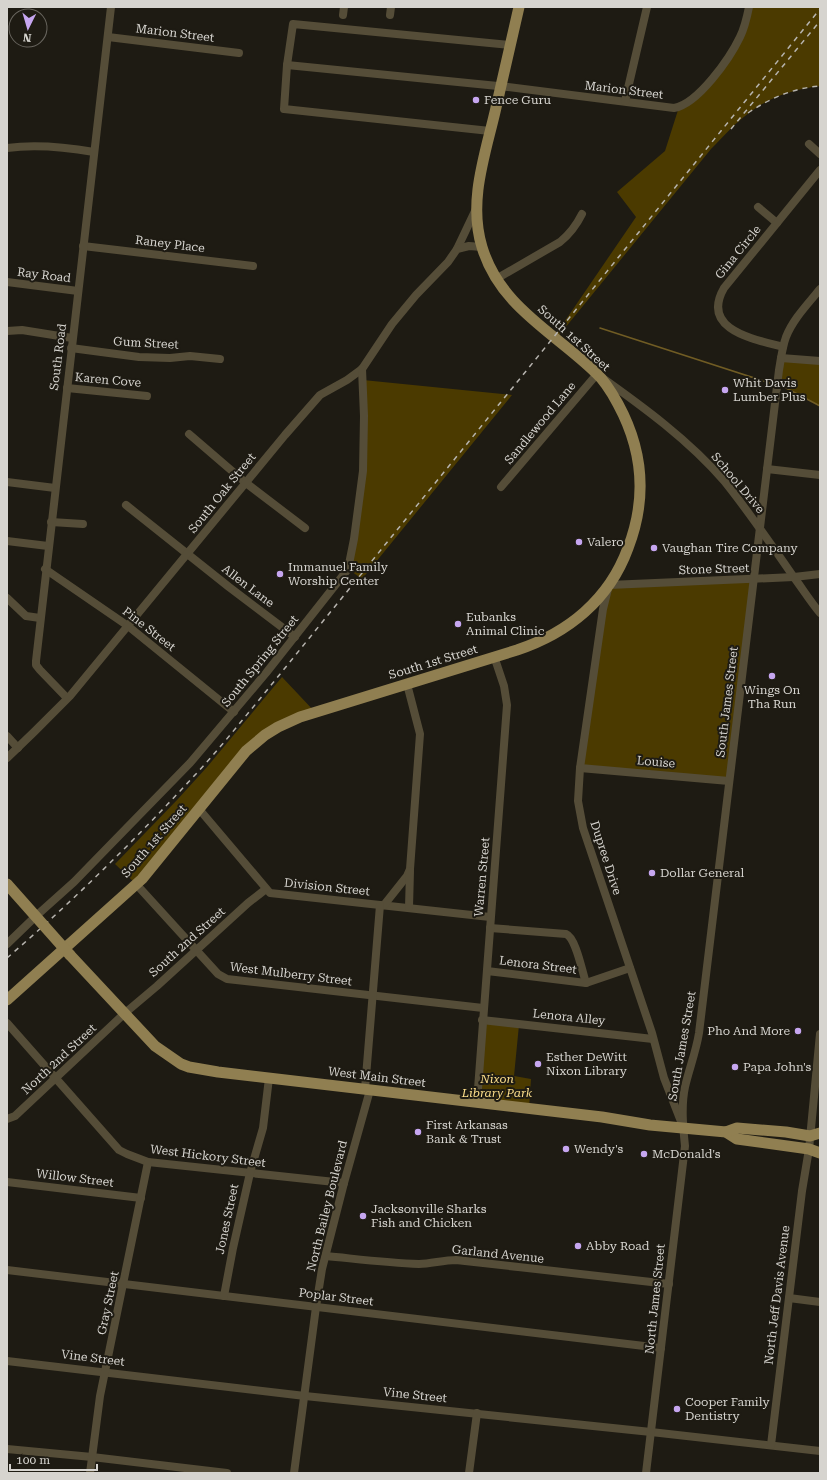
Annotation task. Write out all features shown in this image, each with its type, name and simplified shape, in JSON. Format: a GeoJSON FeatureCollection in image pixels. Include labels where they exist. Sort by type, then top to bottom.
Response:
{"type":"FeatureCollection","features":[{"type":"Feature","properties":{"kind":"main road","name":"South 1st Street"},"geometry":{"type":"LineString","coordinates":[[7,1000],[136,884],[153,866],[246,751],[271,731],[300,717],[533,644],[565,628],[595,602],[619,570],[636,524],[640,504],[640,475],[635,446],[628,424],[616,400],[597,374],[505,293],[496,279],[482,248],[478,230],[476,208],[480,178],[519,7]]}},
{"type":"Feature","properties":{"kind":"main road","name":"West Main Street"},"geometry":{"type":"LineString","coordinates":[[7,884],[70,955],[155,1046],[181,1064],[189,1067],[218,1072],[683,1128],[726,1132],[737,1128],[815,1134]]}},
{"type":"Feature","properties":{"kind":"main road","name":"West Main Street"},"geometry":{"type":"LineString","coordinates":[[726,1132],[737,1139],[809,1149],[820,1153]]}},
{"type":"Feature","properties":{"kind":"street","name":"South Road"},"geometry":{"type":"LineString","coordinates":[[68,698],[36,665],[45,569],[111,7]]}},
{"type":"Feature","properties":{"kind":"street"},"geometry":{"type":"LineString","coordinates":[[625,102],[646,7]]}},
{"type":"Feature","properties":{"kind":"street","name":"Marion Street"},"geometry":{"type":"LineString","coordinates":[[287,65],[501,87],[674,108],[694,99],[710,81],[740,37],[749,7]]}},
{"type":"Feature","properties":{"kind":"street"},"geometry":{"type":"LineString","coordinates":[[490,131],[284,109],[287,65],[293,24],[511,45]]}},
{"type":"Feature","properties":{"kind":"street","name":"Marion Street"},"geometry":{"type":"LineString","coordinates":[[108,37],[239,53]]}},
{"type":"Feature","properties":{"kind":"street"},"geometry":{"type":"LineString","coordinates":[[808,144],[820,154]]}},
{"type":"Feature","properties":{"kind":"street"},"geometry":{"type":"LineString","coordinates":[[7,148],[36,145],[94,152]]}},
{"type":"Feature","properties":{"kind":"street","name":"Gina Circle"},"geometry":{"type":"LineString","coordinates":[[783,347],[733,331],[722,321],[718,311],[720,297],[724,288],[820,170]]}},
{"type":"Feature","properties":{"kind":"street"},"geometry":{"type":"LineString","coordinates":[[758,207],[777,223]]}},
{"type":"Feature","properties":{"kind":"street","name":"South Oak Street"},"geometry":{"type":"LineString","coordinates":[[7,758],[68,698],[285,435],[320,395],[347,380],[362,369],[388,329],[416,295],[448,262],[457,249],[476,208]]}},
{"type":"Feature","properties":{"kind":"street"},"geometry":{"type":"LineString","coordinates":[[496,279],[560,242],[573,230],[582,214]]}},
{"type":"Feature","properties":{"kind":"street","name":"Raney Place"},"geometry":{"type":"LineString","coordinates":[[83,246],[253,266]]}},
{"type":"Feature","properties":{"kind":"street"},"geometry":{"type":"LineString","coordinates":[[457,249],[469,246],[482,248]]}},
{"type":"Feature","properties":{"kind":"street","name":"Ray Road"},"geometry":{"type":"LineString","coordinates":[[7,282],[78,291]]}},
{"type":"Feature","properties":{"kind":"street","name":"South James Street"},"geometry":{"type":"LineString","coordinates":[[683,1128],[684,1096],[695,1056],[699,1033],[781,358],[786,337],[797,318],[820,289]]}},
{"type":"Feature","properties":{"kind":"street"},"geometry":{"type":"LineString","coordinates":[[7,331],[22,330],[72,338]]}},
{"type":"Feature","properties":{"kind":"street","name":"Gum Street"},"geometry":{"type":"LineString","coordinates":[[71,348],[139,357],[170,358],[190,356],[220,359]]}},
{"type":"Feature","properties":{"kind":"street"},"geometry":{"type":"LineString","coordinates":[[781,358],[820,361]]}},
{"type":"Feature","properties":{"kind":"street","name":"South Spring Street"},"geometry":{"type":"LineString","coordinates":[[7,944],[74,882],[190,763],[234,712],[348,569],[354,539],[363,471],[364,416],[362,369]]}},
{"type":"Feature","properties":{"kind":"street","name":"Sandlewood Lane"},"geometry":{"type":"LineString","coordinates":[[501,487],[597,374]]}},
{"type":"Feature","properties":{"kind":"street","name":"School Drive"},"geometry":{"type":"LineString","coordinates":[[597,374],[649,412],[701,458],[725,482],[794,577],[808,599],[820,613]]}},
{"type":"Feature","properties":{"kind":"street","name":"Karen Cove"},"geometry":{"type":"LineString","coordinates":[[67,388],[147,396]]}},
{"type":"Feature","properties":{"kind":"street"},"geometry":{"type":"LineString","coordinates":[[189,434],[246,483],[305,528]]}},
{"type":"Feature","properties":{"kind":"street"},"geometry":{"type":"LineString","coordinates":[[767,469],[820,475]]}},
{"type":"Feature","properties":{"kind":"street"},"geometry":{"type":"LineString","coordinates":[[7,482],[55,488]]}},
{"type":"Feature","properties":{"kind":"street","name":"Allen Lane"},"geometry":{"type":"LineString","coordinates":[[126,505],[295,637]]}},
{"type":"Feature","properties":{"kind":"street"},"geometry":{"type":"LineString","coordinates":[[51,522],[84,524]]}},
{"type":"Feature","properties":{"kind":"street"},"geometry":{"type":"LineString","coordinates":[[7,542],[48,546]]}},
{"type":"Feature","properties":{"kind":"street","name":"Pine Street"},"geometry":{"type":"LineString","coordinates":[[45,569],[128,626],[234,712]]}},
{"type":"Feature","properties":{"kind":"street","name":"Stone Street"},"geometry":{"type":"LineString","coordinates":[[609,585],[794,577],[820,574]]}},
{"type":"Feature","properties":{"kind":"street","name":"Dupree Drive"},"geometry":{"type":"LineString","coordinates":[[609,585],[603,609],[580,768],[578,801],[582,828],[630,968],[664,1078],[683,1128]]}},
{"type":"Feature","properties":{"kind":"street"},"geometry":{"type":"LineString","coordinates":[[7,598],[26,616],[40,618]]}},
{"type":"Feature","properties":{"kind":"street","name":"Warren Street"},"geometry":{"type":"LineString","coordinates":[[477,1102],[507,705],[504,686],[494,656]]}},
{"type":"Feature","properties":{"kind":"street"},"geometry":{"type":"LineString","coordinates":[[407,684],[420,734],[410,868],[409,907]]}},
{"type":"Feature","properties":{"kind":"street"},"geometry":{"type":"LineString","coordinates":[[7,736],[18,748]]}},
{"type":"Feature","properties":{"kind":"street","name":"Louise"},"geometry":{"type":"LineString","coordinates":[[580,768],[729,781]]}},
{"type":"Feature","properties":{"kind":"street","name":"Division Street"},"geometry":{"type":"LineString","coordinates":[[199,809],[270,893],[490,917]]}},
{"type":"Feature","properties":{"kind":"street"},"geometry":{"type":"LineString","coordinates":[[382,905],[407,876],[410,868]]}},
{"type":"Feature","properties":{"kind":"street","name":"West Mulberry Street"},"geometry":{"type":"LineString","coordinates":[[136,884],[218,974],[227,979],[483,1008]]}},
{"type":"Feature","properties":{"kind":"street","name":"South 2nd Street"},"geometry":{"type":"LineString","coordinates":[[125,1013],[248,903],[266,889]]}},
{"type":"Feature","properties":{"kind":"street","name":"North Bailey Boulevard"},"geometry":{"type":"LineString","coordinates":[[294,1473],[316,1307],[326,1256],[368,1090],[382,905]]}},
{"type":"Feature","properties":{"kind":"street","name":"Lenora Street"},"geometry":{"type":"LineString","coordinates":[[490,928],[569,935],[575,947],[586,983]]}},
{"type":"Feature","properties":{"kind":"street","name":"Lenora Street"},"geometry":{"type":"LineString","coordinates":[[487,971],[586,983],[630,968]]}},
{"type":"Feature","properties":{"kind":"street","name":"North 2nd Street"},"geometry":{"type":"LineString","coordinates":[[7,1119],[15,1116],[125,1013]]}},
{"type":"Feature","properties":{"kind":"street","name":"Lenora Alley"},"geometry":{"type":"LineString","coordinates":[[482,1020],[653,1039]]}},
{"type":"Feature","properties":{"kind":"street","name":"West Hickory Street"},"geometry":{"type":"LineString","coordinates":[[7,1023],[120,1150],[127,1154],[148,1162],[344,1183]]}},
{"type":"Feature","properties":{"kind":"street","name":"North Jeff Davis Avenue"},"geometry":{"type":"LineString","coordinates":[[771,1445],[809,1149],[815,1134],[820,1034]]}},
{"type":"Feature","properties":{"kind":"street","name":"Jones Street"},"geometry":{"type":"LineString","coordinates":[[224,1296],[250,1173],[263,1128],[269,1078]]}},
{"type":"Feature","properties":{"kind":"street"},"geometry":{"type":"LineString","coordinates":[[7,1125],[15,1116]]}},
{"type":"Feature","properties":{"kind":"street","name":"North James Street"},"geometry":{"type":"LineString","coordinates":[[646,1473],[685,1146],[683,1128]]}},
{"type":"Feature","properties":{"kind":"street","name":"Gray Street"},"geometry":{"type":"LineString","coordinates":[[90,1473],[100,1396],[148,1162]]}},
{"type":"Feature","properties":{"kind":"street","name":"Willow Street"},"geometry":{"type":"LineString","coordinates":[[7,1182],[141,1198]]}},
{"type":"Feature","properties":{"kind":"street","name":"Garland Avenue"},"geometry":{"type":"LineString","coordinates":[[326,1256],[421,1264],[456,1260],[669,1284]]}},
{"type":"Feature","properties":{"kind":"street","name":"Poplar Street"},"geometry":{"type":"LineString","coordinates":[[7,1270],[661,1348]]}},
{"type":"Feature","properties":{"kind":"street"},"geometry":{"type":"LineString","coordinates":[[789,1298],[820,1302]]}},
{"type":"Feature","properties":{"kind":"street","name":"Vine Street"},"geometry":{"type":"LineString","coordinates":[[7,1361],[305,1396],[476,1413],[820,1451]]}},
{"type":"Feature","properties":{"kind":"street"},"geometry":{"type":"LineString","coordinates":[[469,1473],[476,1413]]}},
{"type":"Feature","properties":{"kind":"street"},"geometry":{"type":"LineString","coordinates":[[7,1449],[92,1457],[227,1473]]}},
{"type":"Feature","properties":{"kind":"green space"},"geometry":{"type":"Polygon","coordinates":[[[749,7],[820,7],[820,86],[801,89],[765,102],[734,126],[711,149],[556,339],[554,337],[636,217],[617,192],[665,151],[679,107],[687,104],[734,47],[749,7]]]}},
{"type":"Feature","properties":{"kind":"green space"},"geometry":{"type":"Polygon","coordinates":[[[781,358],[820,361],[820,406],[787,388],[777,385],[781,358]]]}},
{"type":"Feature","properties":{"kind":"green space"},"geometry":{"type":"Polygon","coordinates":[[[363,380],[512,395],[362,579],[348,569],[363,471],[363,380]]]}},
{"type":"Feature","properties":{"kind":"green space"},"geometry":{"type":"Polygon","coordinates":[[[755,579],[729,781],[580,768],[609,585],[755,579]]]}},
{"type":"Feature","properties":{"kind":"green space"},"geometry":{"type":"Polygon","coordinates":[[[282,677],[315,712],[265,735],[136,884],[115,864],[207,767],[282,677]]]}},
{"type":"Feature","properties":{"kind":"green space","name":"Nixon Library Park"},"geometry":{"type":"Polygon","coordinates":[[[482,1021],[519,1025],[514,1076],[531,1079],[529,1109],[477,1102],[482,1021]]]}},
{"type":"Feature","properties":{"kind":"waterway"},"geometry":{"type":"LineString","coordinates":[[600,328],[773,384]]}},
{"type":"Feature","properties":{"kind":"waterway"},"geometry":{"type":"LineString","coordinates":[[786,388],[820,406]]}},
{"type":"Feature","properties":{"kind":"railway"},"geometry":{"type":"LineString","coordinates":[[7,958],[80,892],[126,847],[203,767],[820,9]]}},
{"type":"Feature","properties":{"kind":"railway"},"geometry":{"type":"LineString","coordinates":[[731,129],[820,21]]}},
{"type":"Feature","properties":{"kind":"railway"},"geometry":{"type":"LineString","coordinates":[[748,113],[774,98],[792,91],[820,86]]}},
{"type":"Feature","properties":{"kind":"place","name":"Fence Guru"},"geometry":{"type":"Point","coordinates":[476,100]}},
{"type":"Feature","properties":{"kind":"place","name":"Whit Davis Lumber Plus"},"geometry":{"type":"Point","coordinates":[725,390]}},
{"type":"Feature","properties":{"kind":"place","name":"Valero"},"geometry":{"type":"Point","coordinates":[579,542]}},
{"type":"Feature","properties":{"kind":"place","name":"Vaughan Tire Company"},"geometry":{"type":"Point","coordinates":[654,548]}},
{"type":"Feature","properties":{"kind":"place","name":"Immanuel Family Worship Center"},"geometry":{"type":"Point","coordinates":[280,574]}},
{"type":"Feature","properties":{"kind":"place","name":"Eubanks Animal Clinic"},"geometry":{"type":"Point","coordinates":[458,624]}},
{"type":"Feature","properties":{"kind":"place","name":"Wings On Tha Run"},"geometry":{"type":"Point","coordinates":[772,676]}},
{"type":"Feature","properties":{"kind":"place","name":"Dollar General"},"geometry":{"type":"Point","coordinates":[652,873]}},
{"type":"Feature","properties":{"kind":"place","name":"Pho And More"},"geometry":{"type":"Point","coordinates":[798,1031]}},
{"type":"Feature","properties":{"kind":"place","name":"Esther DeWitt Nixon Library"},"geometry":{"type":"Point","coordinates":[538,1064]}},
{"type":"Feature","properties":{"kind":"place","name":"Papa John's"},"geometry":{"type":"Point","coordinates":[735,1067]}},
{"type":"Feature","properties":{"kind":"place","name":"First Arkansas Bank & Trust"},"geometry":{"type":"Point","coordinates":[418,1132]}},
{"type":"Feature","properties":{"kind":"place","name":"Wendy's"},"geometry":{"type":"Point","coordinates":[566,1149]}},
{"type":"Feature","properties":{"kind":"place","name":"McDonald's"},"geometry":{"type":"Point","coordinates":[644,1154]}},
{"type":"Feature","properties":{"kind":"place","name":"Jacksonville Sharks Fish and Chicken"},"geometry":{"type":"Point","coordinates":[363,1216]}},
{"type":"Feature","properties":{"kind":"place","name":"Abby Road"},"geometry":{"type":"Point","coordinates":[578,1246]}},
{"type":"Feature","properties":{"kind":"place","name":"Cooper Family Dentistry"},"geometry":{"type":"Point","coordinates":[677,1409]}}]}
